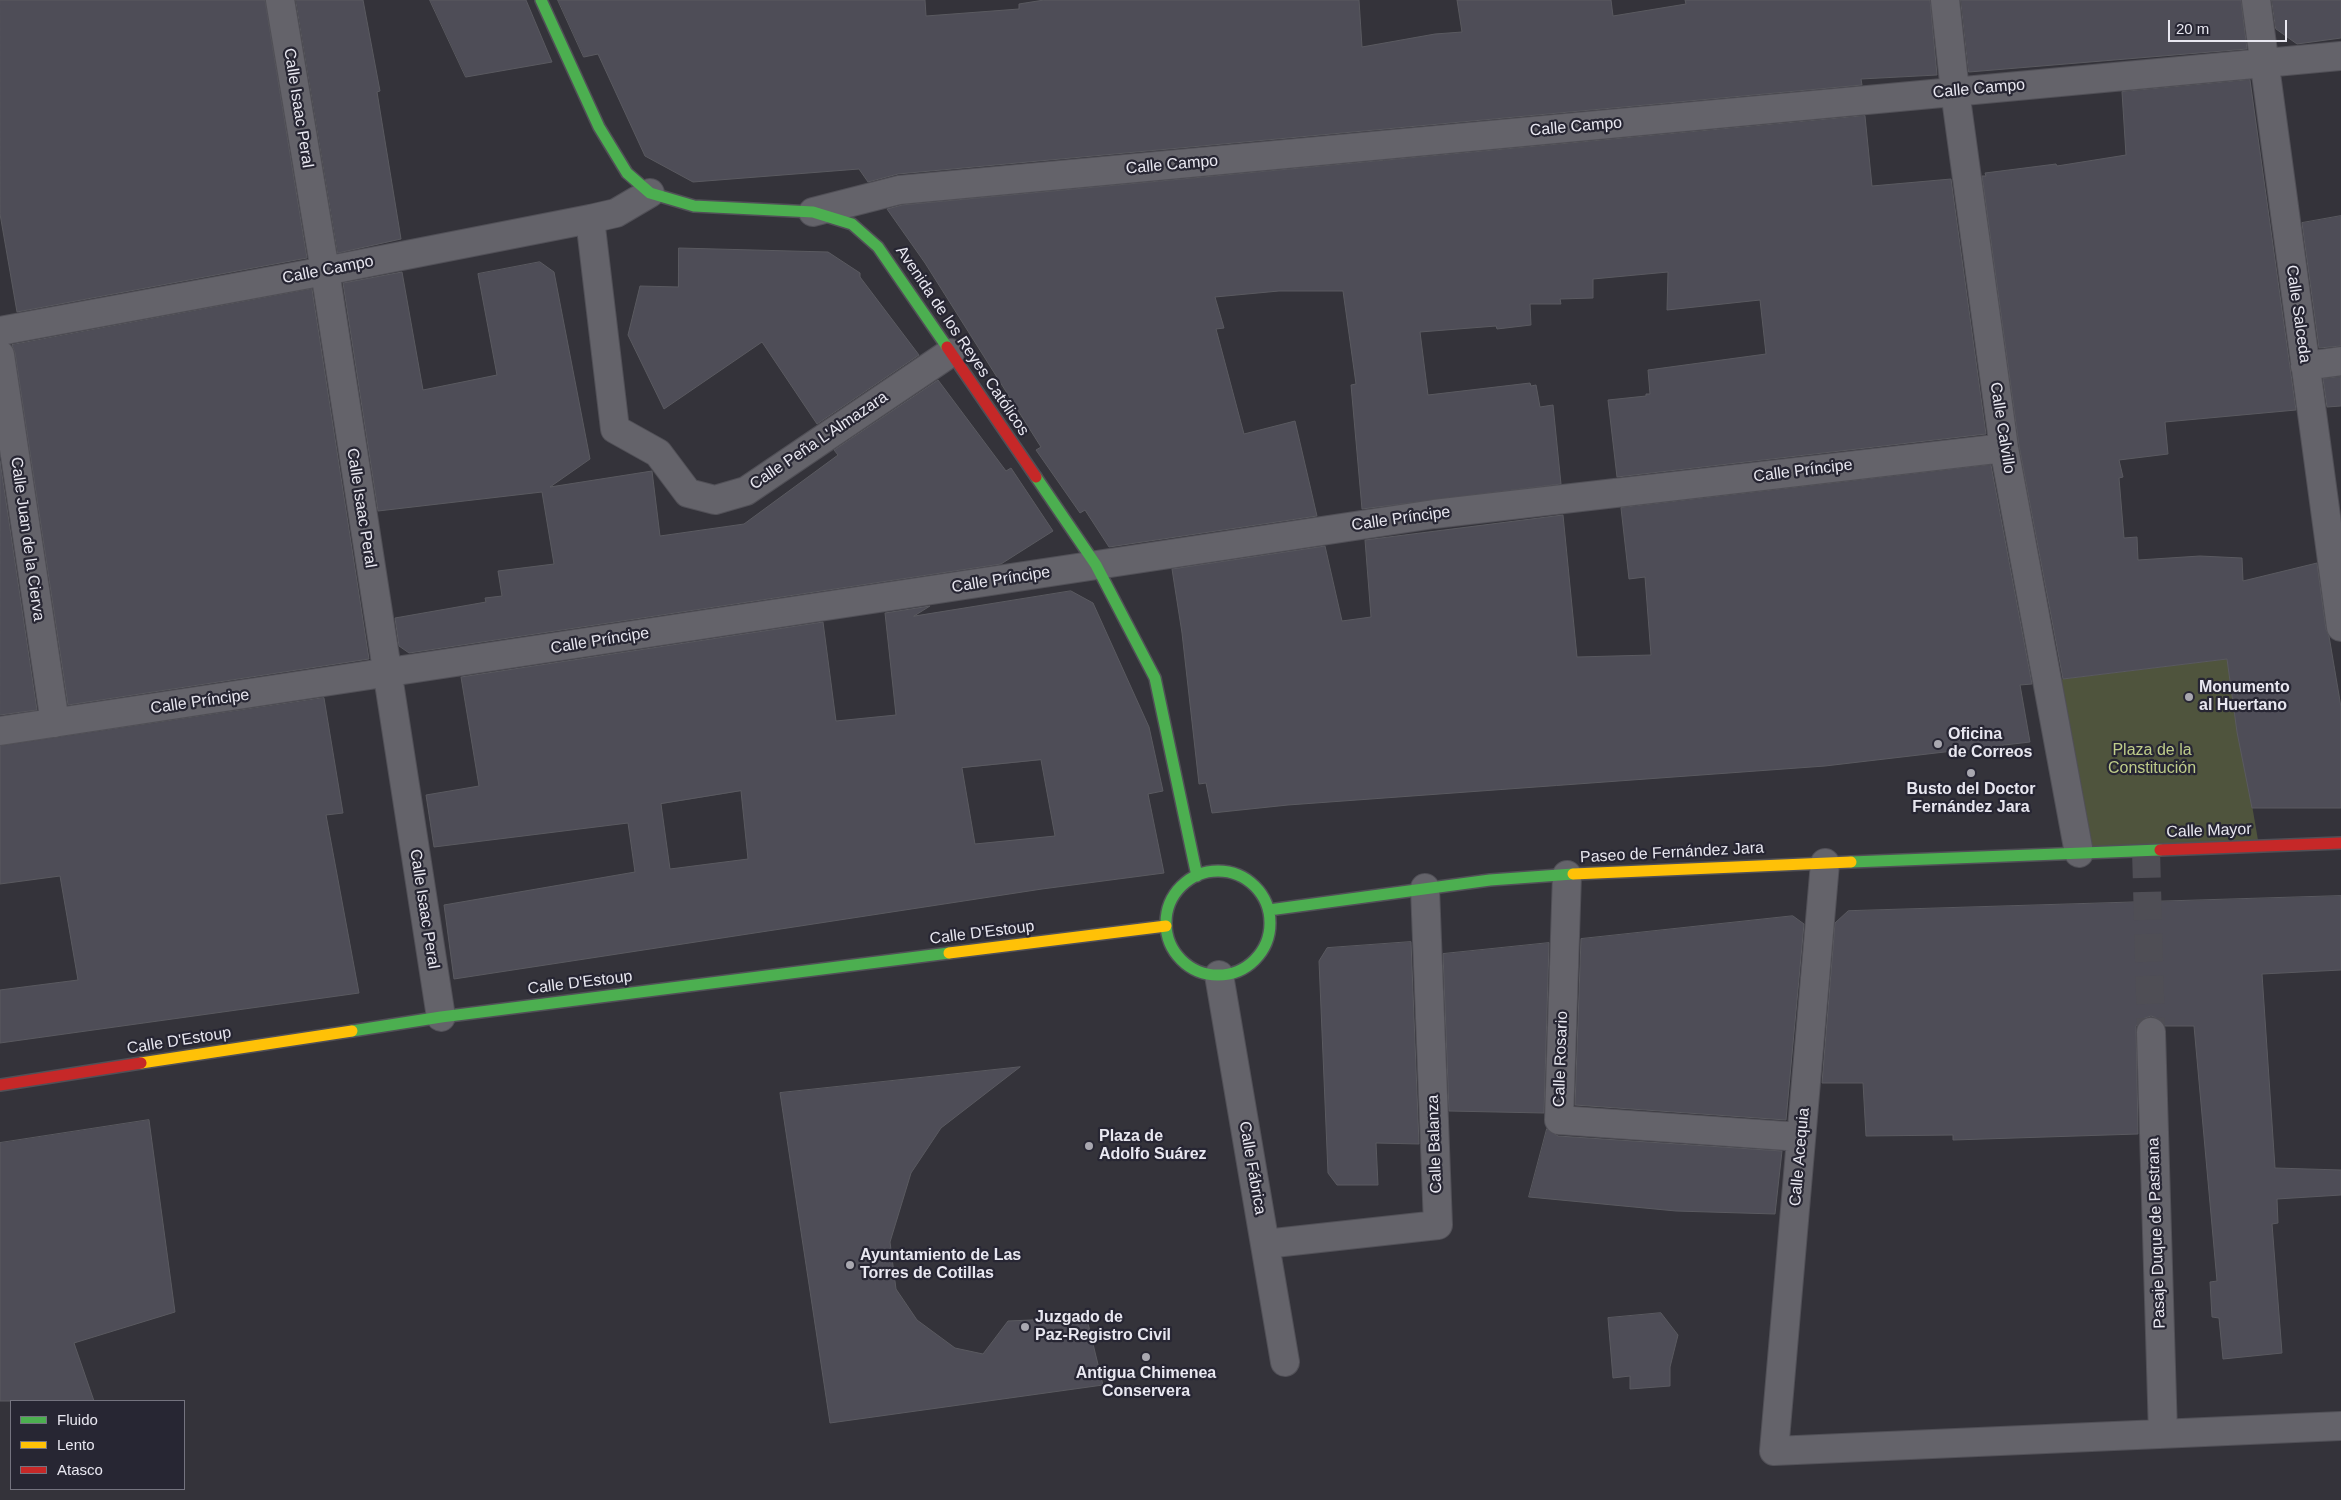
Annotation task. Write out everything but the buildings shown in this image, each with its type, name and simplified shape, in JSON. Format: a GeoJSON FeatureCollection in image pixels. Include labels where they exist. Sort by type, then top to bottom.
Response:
{"type":"FeatureCollection","features":[{"type":"Feature","properties":{"kind":"main road","name":"Avenida de los Reyes Católicos"},"geometry":{"type":"LineString","coordinates":[[541,0],[599,127],[627,173],[650,193],[694,206],[813,212],[852,224],[878,247],[1096,565],[1130,627],[1155,678],[1198,876]]}},
{"type":"Feature","properties":{"kind":"main road","name":"Calle Mayor"},"geometry":{"type":"LineString","coordinates":[[2079,853],[2341,842]]}},
{"type":"Feature","properties":{"kind":"main road","name":"Paseo de Fernández Jara"},"geometry":{"type":"LineString","coordinates":[[1268,910],[1490,880],[1605,871],[2079,853]]}},
{"type":"Feature","properties":{"kind":"main road"},"geometry":{"type":"LineString","coordinates":[[1220,871],[1237,874],[1251,882],[1262,895],[1268,910],[1270,927],[1266,944],[1256,958],[1243,969],[1219,975],[1193,969],[1179,958],[1170,943],[1166,926],[1168,908],[1176,893],[1188,880],[1204,872],[1220,871]]}},
{"type":"Feature","properties":{"kind":"main road","name":"Calle D'Estoup"},"geometry":{"type":"LineString","coordinates":[[0,1085],[441,1017],[1166,926]]}},
{"type":"Feature","properties":{"kind":"street","name":"Calle Isaac Peral"},"geometry":{"type":"LineString","coordinates":[[280,0],[325,271],[386,674],[441,1017]]}},
{"type":"Feature","properties":{"kind":"street","name":"Calle Calvillo"},"geometry":{"type":"LineString","coordinates":[[1945,0],[1955,91],[2004,448],[2079,853]]}},
{"type":"Feature","properties":{"kind":"street","name":"Calle Salceda"},"geometry":{"type":"LineString","coordinates":[[2256,0],[2341,627]]}},
{"type":"Feature","properties":{"kind":"street","name":"Calle Campo"},"geometry":{"type":"LineString","coordinates":[[813,212],[899,190],[2341,56]]}},
{"type":"Feature","properties":{"kind":"street","name":"Calle Campo"},"geometry":{"type":"LineString","coordinates":[[0,331],[325,271],[616,213],[650,193]]}},
{"type":"Feature","properties":{"kind":"street","name":"Calle Peña L'Almazara"},"geometry":{"type":"LineString","coordinates":[[590,218],[615,429],[658,454],[688,493],[715,500],[746,491],[950,353]]}},
{"type":"Feature","properties":{"kind":"street","name":"Calle Juan de la Cierva"},"geometry":{"type":"LineString","coordinates":[[0,355],[55,723]]}},
{"type":"Feature","properties":{"kind":"street"},"geometry":{"type":"LineString","coordinates":[[2305,366],[2341,361]]}},
{"type":"Feature","properties":{"kind":"street","name":"Calle Príncipe"},"geometry":{"type":"LineString","coordinates":[[0,731],[1434,514],[2004,448]]}},
{"type":"Feature","properties":{"kind":"street","name":"Calle Acequia"},"geometry":{"type":"LineString","coordinates":[[1825,863],[1774,1451],[2163,1434]]}},
{"type":"Feature","properties":{"kind":"street","name":"Calle Rosario"},"geometry":{"type":"LineString","coordinates":[[1567,874],[1559,1120],[1802,1137]]}},
{"type":"Feature","properties":{"kind":"street","name":"Calle Balanza"},"geometry":{"type":"LineString","coordinates":[[1265,1244],[1438,1225],[1425,888]]}},
{"type":"Feature","properties":{"kind":"street","name":"Calle Fábrica"},"geometry":{"type":"LineString","coordinates":[[1219,975],[1285,1362]]}},
{"type":"Feature","properties":{"kind":"street","name":"Pasaje Duque de Pastrana"},"geometry":{"type":"LineString","coordinates":[[2151,1032],[2163,1434]]}},
{"type":"Feature","properties":{"kind":"street"},"geometry":{"type":"LineString","coordinates":[[2163,1434],[2341,1426]]}},
{"type":"Feature","properties":{"kind":"green space","name":"Plaza de la Constitución"},"geometry":{"type":"Polygon","coordinates":[[[2227,659],[2259,846],[2079,853],[2047,681],[2227,659]]]}},
{"type":"Feature","properties":{"kind":"tunnel"},"geometry":{"type":"LineString","coordinates":[[2146,850],[2151,1032]]}},
{"type":"Feature","properties":{"kind":"traffic: fast"},"geometry":{"type":"LineString","coordinates":[[541,0],[599,127],[627,173],[650,193],[694,206],[813,212],[852,224],[878,247],[947,347]]}},
{"type":"Feature","properties":{"kind":"traffic: fast"},"geometry":{"type":"LineString","coordinates":[[1036,477],[1096,565],[1155,678],[1197,876]]}},
{"type":"Feature","properties":{"kind":"traffic: fast"},"geometry":{"type":"LineString","coordinates":[[1851,862],[2160,850]]}},
{"type":"Feature","properties":{"kind":"traffic: fast"},"geometry":{"type":"LineString","coordinates":[[1218,871],[1238,875],[1255,886],[1266,903],[1270,923],[1266,943],[1255,960],[1238,971],[1218,975],[1198,971],[1181,960],[1170,943],[1166,923],[1170,903],[1181,886],[1198,875],[1218,871]]}},
{"type":"Feature","properties":{"kind":"traffic: fast"},"geometry":{"type":"LineString","coordinates":[[1269,910],[1490,880],[1573,874]]}},
{"type":"Feature","properties":{"kind":"traffic: fast"},"geometry":{"type":"LineString","coordinates":[[352,1031],[441,1017],[949,953]]}},
{"type":"Feature","properties":{"kind":"traffic: slow"},"geometry":{"type":"LineString","coordinates":[[1573,874],[1851,862]]}},
{"type":"Feature","properties":{"kind":"traffic: slow"},"geometry":{"type":"LineString","coordinates":[[949,953],[1166,926]]}},
{"type":"Feature","properties":{"kind":"traffic: slow"},"geometry":{"type":"LineString","coordinates":[[141,1063],[352,1031]]}},
{"type":"Feature","properties":{"kind":"traffic: jam"},"geometry":{"type":"LineString","coordinates":[[947,347],[1036,477]]}},
{"type":"Feature","properties":{"kind":"traffic: jam"},"geometry":{"type":"LineString","coordinates":[[2160,850],[2341,843]]}},
{"type":"Feature","properties":{"kind":"traffic: jam"},"geometry":{"type":"LineString","coordinates":[[0,1085],[141,1063]]}},
{"type":"Feature","properties":{"kind":"place","name":"Monumento al Huertano"},"geometry":{"type":"Point","coordinates":[2189,697]}},
{"type":"Feature","properties":{"kind":"place","name":"Oficina de Correos"},"geometry":{"type":"Point","coordinates":[1938,744]}},
{"type":"Feature","properties":{"kind":"place","name":"Busto del Doctor Fernández Jara"},"geometry":{"type":"Point","coordinates":[1971,773]}},
{"type":"Feature","properties":{"kind":"place","name":"Plaza de Adolfo Suárez"},"geometry":{"type":"Point","coordinates":[1089,1146]}},
{"type":"Feature","properties":{"kind":"place","name":"Ayuntamiento de Las Torres de Cotillas"},"geometry":{"type":"Point","coordinates":[850,1265]}},
{"type":"Feature","properties":{"kind":"place","name":"Juzgado de Paz-Registro Civil"},"geometry":{"type":"Point","coordinates":[1025,1327]}},
{"type":"Feature","properties":{"kind":"place","name":"Antigua Chimenea Conservera"},"geometry":{"type":"Point","coordinates":[1146,1357]}}]}
